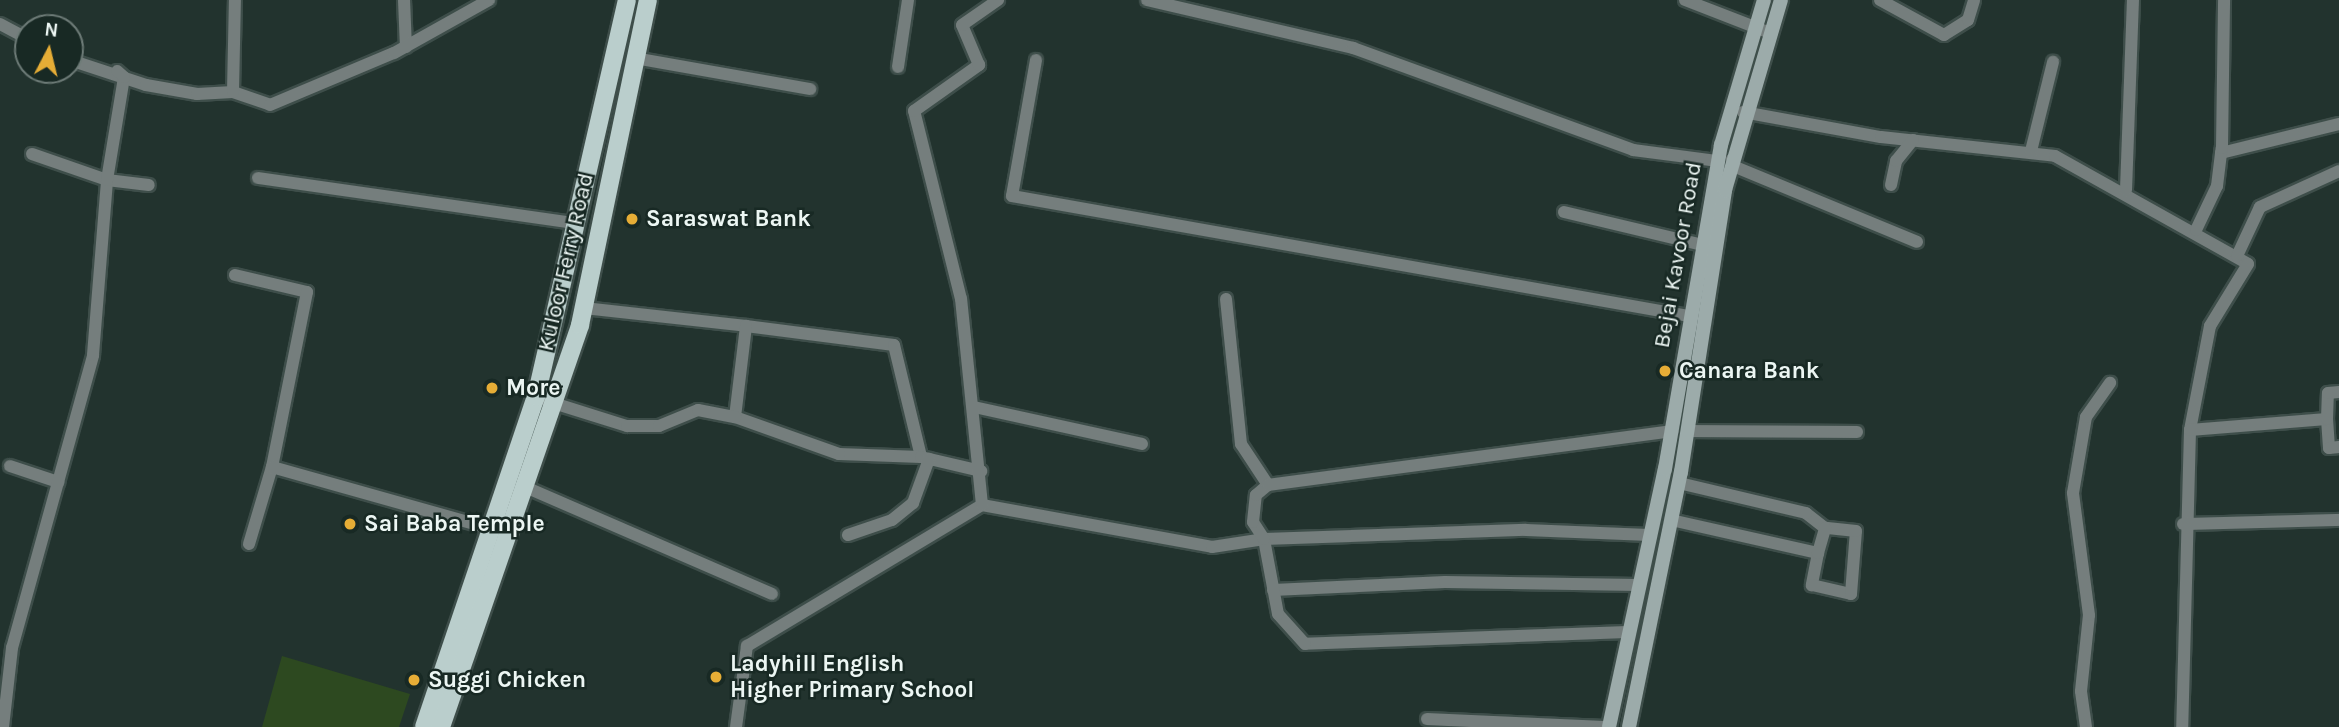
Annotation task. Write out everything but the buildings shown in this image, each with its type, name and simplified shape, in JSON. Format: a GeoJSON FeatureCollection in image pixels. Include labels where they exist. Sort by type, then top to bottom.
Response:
{"type":"FeatureCollection","features":[{"type":"Feature","properties":{"kind":"main road","name":"Kuloor Ferry Road"},"geometry":{"type":"LineString","coordinates":[[424,727],[536,397],[626,0]]}},
{"type":"Feature","properties":{"kind":"main road","name":"Kuloor Ferry Road"},"geometry":{"type":"LineString","coordinates":[[441,727],[556,404],[584,308],[648,0]]}},
{"type":"Feature","properties":{"kind":"main road","name":"Bejai Kavoor Road"},"geometry":{"type":"LineString","coordinates":[[1607,727],[1649,535],[1684,431],[1689,316],[1702,245],[1764,0]]}},
{"type":"Feature","properties":{"kind":"main road","name":"Bejai Kavoor Road"},"geometry":{"type":"LineString","coordinates":[[1629,727],[1679,483],[1684,431],[1724,160],[1744,112],[1781,0]]}},
{"type":"Feature","properties":{"kind":"street"},"geometry":{"type":"LineString","coordinates":[[233,92],[235,0]]}},
{"type":"Feature","properties":{"kind":"street"},"geometry":{"type":"LineString","coordinates":[[404,0],[406,47]]}},
{"type":"Feature","properties":{"kind":"street"},"geometry":{"type":"LineString","coordinates":[[84,64],[197,94],[233,92],[270,105],[406,47],[489,0]]}},
{"type":"Feature","properties":{"kind":"street"},"geometry":{"type":"LineString","coordinates":[[898,67],[908,0]]}},
{"type":"Feature","properties":{"kind":"street"},"geometry":{"type":"LineString","coordinates":[[982,505],[981,471],[961,299],[914,111],[979,65],[962,25],[998,0]]}},
{"type":"Feature","properties":{"kind":"street"},"geometry":{"type":"LineString","coordinates":[[1147,0],[1370,53],[1633,150],[1724,160],[1917,242]]}},
{"type":"Feature","properties":{"kind":"street"},"geometry":{"type":"LineString","coordinates":[[1685,0],[1770,33]]}},
{"type":"Feature","properties":{"kind":"street"},"geometry":{"type":"LineString","coordinates":[[1880,0],[1944,34],[1968,20],[1974,0]]}},
{"type":"Feature","properties":{"kind":"street"},"geometry":{"type":"LineString","coordinates":[[2126,190],[2133,0]]}},
{"type":"Feature","properties":{"kind":"street"},"geometry":{"type":"LineString","coordinates":[[2196,230],[2217,186],[2221,153],[2224,0]]}},
{"type":"Feature","properties":{"kind":"street"},"geometry":{"type":"LineString","coordinates":[[634,58],[810,89]]}},
{"type":"Feature","properties":{"kind":"street"},"geometry":{"type":"LineString","coordinates":[[1036,60],[1012,196],[1689,316]]}},
{"type":"Feature","properties":{"kind":"street"},"geometry":{"type":"LineString","coordinates":[[2031,151],[2053,62]]}},
{"type":"Feature","properties":{"kind":"street"},"geometry":{"type":"LineString","coordinates":[[3,727],[12,649],[93,355],[107,180],[121,74]]}},
{"type":"Feature","properties":{"kind":"street"},"geometry":{"type":"LineString","coordinates":[[1744,112],[1913,140],[2031,151],[2078,164],[2196,230],[2248,264],[2210,326],[2189,430],[2183,524],[2182,727]]}},
{"type":"Feature","properties":{"kind":"street"},"geometry":{"type":"LineString","coordinates":[[2221,153],[2339,124]]}},
{"type":"Feature","properties":{"kind":"street"},"geometry":{"type":"LineString","coordinates":[[1891,185],[1896,162],[1913,140]]}},
{"type":"Feature","properties":{"kind":"street"},"geometry":{"type":"LineString","coordinates":[[32,154],[107,180],[149,185]]}},
{"type":"Feature","properties":{"kind":"street"},"geometry":{"type":"LineString","coordinates":[[2237,257],[2260,207],[2339,171]]}},
{"type":"Feature","properties":{"kind":"street"},"geometry":{"type":"LineString","coordinates":[[258,178],[576,223]]}},
{"type":"Feature","properties":{"kind":"street"},"geometry":{"type":"LineString","coordinates":[[1564,212],[1702,245]]}},
{"type":"Feature","properties":{"kind":"street"},"geometry":{"type":"LineString","coordinates":[[235,275],[307,292],[272,467],[249,544]]}},
{"type":"Feature","properties":{"kind":"street"},"geometry":{"type":"LineString","coordinates":[[1226,299],[1241,444],[1268,485]]}},
{"type":"Feature","properties":{"kind":"street"},"geometry":{"type":"LineString","coordinates":[[584,308],[894,345],[925,458],[914,503],[892,520],[848,535]]}},
{"type":"Feature","properties":{"kind":"street"},"geometry":{"type":"LineString","coordinates":[[735,417],[746,326]]}},
{"type":"Feature","properties":{"kind":"street"},"geometry":{"type":"LineString","coordinates":[[2086,727],[2081,691],[2089,615],[2073,493],[2086,417],[2110,383]]}},
{"type":"Feature","properties":{"kind":"street"},"geometry":{"type":"LineString","coordinates":[[2339,392],[2329,393],[2327,419],[2329,448],[2339,447]]}},
{"type":"Feature","properties":{"kind":"street"},"geometry":{"type":"LineString","coordinates":[[536,397],[627,426],[659,426],[698,410],[735,417],[839,454],[925,458],[981,471]]}},
{"type":"Feature","properties":{"kind":"street"},"geometry":{"type":"LineString","coordinates":[[974,407],[1142,444]]}},
{"type":"Feature","properties":{"kind":"street"},"geometry":{"type":"LineString","coordinates":[[2189,430],[2327,419]]}},
{"type":"Feature","properties":{"kind":"street"},"geometry":{"type":"LineString","coordinates":[[1628,632],[1305,644],[1278,614],[1264,539],[1253,522],[1256,495],[1268,485],[1684,431],[1857,432]]}},
{"type":"Feature","properties":{"kind":"street"},"geometry":{"type":"LineString","coordinates":[[10,466],[58,482]]}},
{"type":"Feature","properties":{"kind":"street"},"geometry":{"type":"LineString","coordinates":[[272,467],[493,529]]}},
{"type":"Feature","properties":{"kind":"street"},"geometry":{"type":"LineString","coordinates":[[1679,483],[1806,513],[1825,528],[1858,533],[1850,594],[1812,586],[1825,528]]}},
{"type":"Feature","properties":{"kind":"street"},"geometry":{"type":"LineString","coordinates":[[525,487],[772,594]]}},
{"type":"Feature","properties":{"kind":"street"},"geometry":{"type":"LineString","coordinates":[[736,727],[747,646],[982,505],[1212,547],[1264,539],[1526,530],[1649,535]]}},
{"type":"Feature","properties":{"kind":"street"},"geometry":{"type":"LineString","coordinates":[[1671,520],[1818,553]]}},
{"type":"Feature","properties":{"kind":"street"},"geometry":{"type":"LineString","coordinates":[[2183,524],[2339,520]]}},
{"type":"Feature","properties":{"kind":"street"},"geometry":{"type":"LineString","coordinates":[[1273,590],[1445,582],[1638,585]]}},
{"type":"Feature","properties":{"kind":"street"},"geometry":{"type":"LineString","coordinates":[[1427,719],[1607,727]]}},
{"type":"Feature","properties":{"kind":"green space"},"geometry":{"type":"Polygon","coordinates":[[[282,656],[410,694],[399,727],[262,727],[282,656]]]}},
{"type":"Feature","properties":{"kind":"place","name":"Saraswat Bank"},"geometry":{"type":"Point","coordinates":[632,219]}},
{"type":"Feature","properties":{"kind":"place","name":"Canara Bank"},"geometry":{"type":"Point","coordinates":[1665,371]}},
{"type":"Feature","properties":{"kind":"place","name":"More"},"geometry":{"type":"Point","coordinates":[492,388]}},
{"type":"Feature","properties":{"kind":"place","name":"Sai Baba Temple"},"geometry":{"type":"Point","coordinates":[350,524]}},
{"type":"Feature","properties":{"kind":"place","name":"Ladyhill English Higher Primary School"},"geometry":{"type":"Point","coordinates":[716,677]}},
{"type":"Feature","properties":{"kind":"place","name":"Suggi Chicken"},"geometry":{"type":"Point","coordinates":[414,680]}}]}
